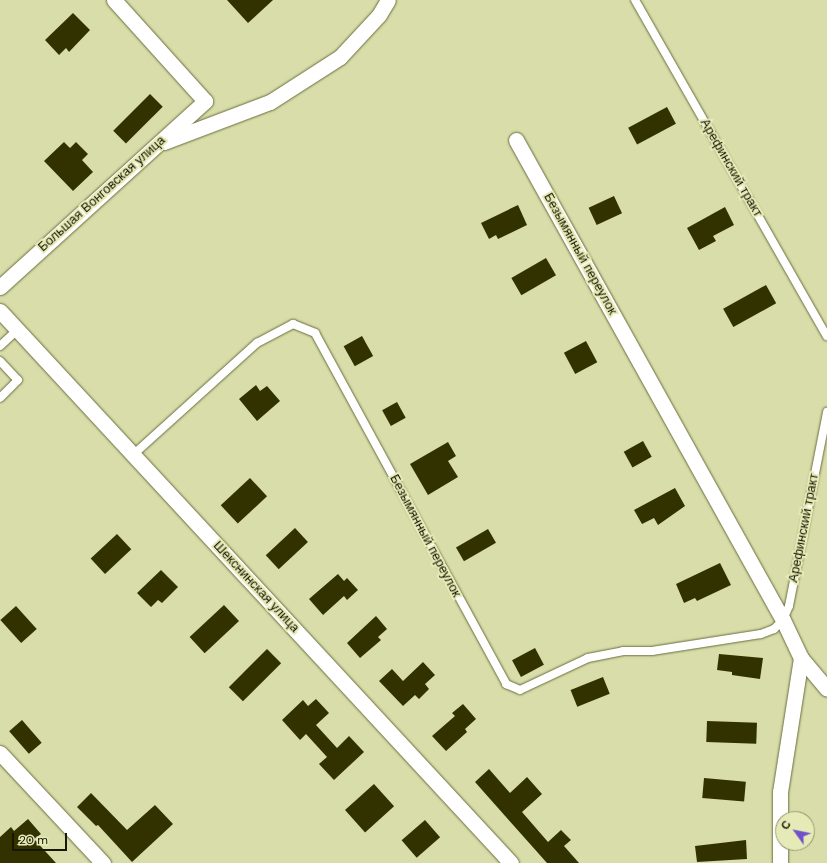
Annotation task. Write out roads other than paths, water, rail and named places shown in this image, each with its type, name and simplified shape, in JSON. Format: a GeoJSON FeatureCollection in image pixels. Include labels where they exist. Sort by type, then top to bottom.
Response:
{"type":"FeatureCollection","features":[{"type":"Feature","properties":{"kind":"street","name":"Большая Вонговская улица"},"geometry":{"type":"LineString","coordinates":[[0,287],[205,101],[114,0]]}},
{"type":"Feature","properties":{"kind":"street"},"geometry":{"type":"LineString","coordinates":[[156,146],[277,98],[340,57],[379,15],[388,0]]}},
{"type":"Feature","properties":{"kind":"street","name":"Безымянный переулок"},"geometry":{"type":"LineString","coordinates":[[516,140],[783,620],[801,658],[827,689]]}},
{"type":"Feature","properties":{"kind":"street","name":"Шекснинская улица"},"geometry":{"type":"LineString","coordinates":[[0,312],[18,329],[134,454],[511,863]]}},
{"type":"Feature","properties":{"kind":"street"},"geometry":{"type":"LineString","coordinates":[[780,863],[780,792],[801,658]]}},
{"type":"Feature","properties":{"kind":"street"},"geometry":{"type":"LineString","coordinates":[[0,753],[103,863]]}},
{"type":"Feature","properties":{"kind":"lane","name":"Арефинский тракт"},"geometry":{"type":"LineString","coordinates":[[635,0],[827,336]]}},
{"type":"Feature","properties":{"kind":"lane","name":"Безымянный переулок"},"geometry":{"type":"LineString","coordinates":[[134,454],[258,343],[293,324],[315,333],[506,684],[520,690],[588,658],[623,651],[652,651],[761,634],[774,629],[783,620]]}},
{"type":"Feature","properties":{"kind":"lane"},"geometry":{"type":"LineString","coordinates":[[0,346],[18,329]]}},
{"type":"Feature","properties":{"kind":"lane"},"geometry":{"type":"LineString","coordinates":[[0,361],[18,380],[0,398]]}},
{"type":"Feature","properties":{"kind":"lane","name":"Арефинский тракт"},"geometry":{"type":"LineString","coordinates":[[783,620],[789,606],[827,412]]}}]}
